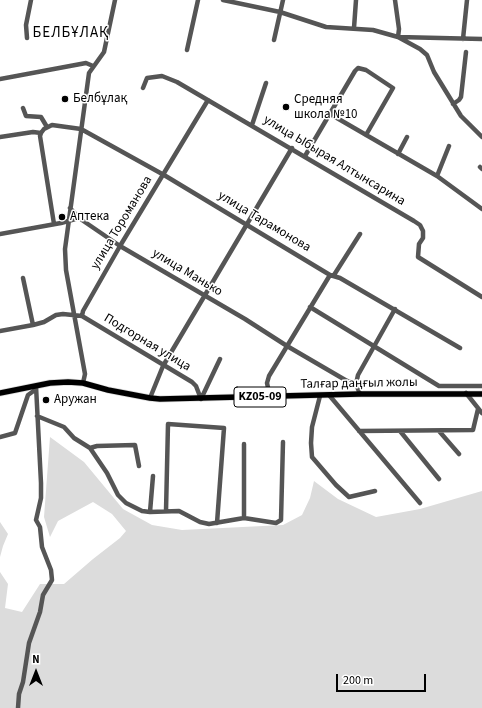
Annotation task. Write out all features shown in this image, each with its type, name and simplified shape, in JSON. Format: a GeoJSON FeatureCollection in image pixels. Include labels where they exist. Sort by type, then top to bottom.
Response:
{"type":"FeatureCollection","features":[{"type":"Feature","properties":{"kind":"main road","name":"Талғар даңғыл жолы"},"geometry":{"type":"LineString","coordinates":[[0,393],[36,388],[60,382],[83,383],[108,390],[150,398],[201,399],[360,394],[482,394]]}},
{"type":"Feature","properties":{"kind":"street"},"geometry":{"type":"LineString","coordinates":[[27,38],[26,25],[31,0]]}},
{"type":"Feature","properties":{"kind":"street"},"geometry":{"type":"LineString","coordinates":[[83,383],[85,374],[66,270],[65,249],[81,129],[85,85],[89,73],[100,60],[104,52],[115,0]]}},
{"type":"Feature","properties":{"kind":"street"},"geometry":{"type":"LineString","coordinates":[[187,50],[198,0]]}},
{"type":"Feature","properties":{"kind":"street"},"geometry":{"type":"LineString","coordinates":[[223,0],[280,12],[322,26],[374,30],[398,37],[420,49],[427,55],[434,72],[461,116],[482,137]]}},
{"type":"Feature","properties":{"kind":"street"},"geometry":{"type":"LineString","coordinates":[[274,40],[283,0]]}},
{"type":"Feature","properties":{"kind":"street"},"geometry":{"type":"LineString","coordinates":[[354,28],[356,0]]}},
{"type":"Feature","properties":{"kind":"street"},"geometry":{"type":"LineString","coordinates":[[395,0],[399,29],[398,37]]}},
{"type":"Feature","properties":{"kind":"street"},"geometry":{"type":"LineString","coordinates":[[463,39],[467,0]]}},
{"type":"Feature","properties":{"kind":"street"},"geometry":{"type":"LineString","coordinates":[[398,37],[482,39]]}},
{"type":"Feature","properties":{"kind":"street"},"geometry":{"type":"LineString","coordinates":[[454,104],[461,97],[466,52]]}},
{"type":"Feature","properties":{"kind":"street"},"geometry":{"type":"LineString","coordinates":[[0,79],[86,63],[94,66]]}},
{"type":"Feature","properties":{"kind":"street"},"geometry":{"type":"LineString","coordinates":[[305,156],[358,68],[366,70],[393,88],[366,135]]}},
{"type":"Feature","properties":{"kind":"street","name":"улица Ыбырая Алтынсарина"},"geometry":{"type":"LineString","coordinates":[[143,88],[147,78],[162,76],[177,82],[292,148],[420,225],[423,231],[423,238],[419,244],[418,257],[482,297]]}},
{"type":"Feature","properties":{"kind":"street"},"geometry":{"type":"LineString","coordinates":[[252,125],[266,83]]}},
{"type":"Feature","properties":{"kind":"street","name":"улица Тороманова"},"geometry":{"type":"LineString","coordinates":[[82,316],[83,311],[120,246],[208,100]]}},
{"type":"Feature","properties":{"kind":"street"},"geometry":{"type":"LineString","coordinates":[[0,137],[33,132],[41,133],[50,126],[41,117],[26,116],[23,108]]}},
{"type":"Feature","properties":{"kind":"street"},"geometry":{"type":"LineString","coordinates":[[330,114],[437,176],[482,209]]}},
{"type":"Feature","properties":{"kind":"street","name":"улица Тарамонова"},"geometry":{"type":"LineString","coordinates":[[50,126],[81,129],[164,175],[246,225],[332,275],[395,309],[460,348]]}},
{"type":"Feature","properties":{"kind":"street"},"geometry":{"type":"LineString","coordinates":[[41,133],[41,142],[54,224]]}},
{"type":"Feature","properties":{"kind":"street"},"geometry":{"type":"LineString","coordinates":[[398,154],[407,137]]}},
{"type":"Feature","properties":{"kind":"street"},"geometry":{"type":"LineString","coordinates":[[437,176],[449,146]]}},
{"type":"Feature","properties":{"kind":"street"},"geometry":{"type":"LineString","coordinates":[[150,398],[163,366],[292,148]]}},
{"type":"Feature","properties":{"kind":"street","name":"улица Манько"},"geometry":{"type":"LineString","coordinates":[[70,208],[79,218],[120,246],[287,346],[347,381],[356,384]]}},
{"type":"Feature","properties":{"kind":"street"},"geometry":{"type":"LineString","coordinates":[[0,234],[79,218]]}},
{"type":"Feature","properties":{"kind":"street"},"geometry":{"type":"LineString","coordinates":[[270,397],[268,380],[310,307],[360,234]]}},
{"type":"Feature","properties":{"kind":"street"},"geometry":{"type":"LineString","coordinates":[[23,278],[32,325]]}},
{"type":"Feature","properties":{"kind":"street"},"geometry":{"type":"LineString","coordinates":[[310,307],[439,386],[482,386]]}},
{"type":"Feature","properties":{"kind":"street"},"geometry":{"type":"LineString","coordinates":[[360,394],[356,384],[360,370],[395,309]]}},
{"type":"Feature","properties":{"kind":"street","name":"Подгорная улица"},"geometry":{"type":"LineString","coordinates":[[0,331],[44,322],[56,315],[66,314],[82,316],[194,384],[201,399]]}},
{"type":"Feature","properties":{"kind":"street"},"geometry":{"type":"LineString","coordinates":[[201,399],[220,358]]}},
{"type":"Feature","properties":{"kind":"street"},"geometry":{"type":"LineString","coordinates":[[18,708],[19,694],[23,682],[29,643],[40,612],[43,595],[52,580],[51,570],[42,547],[40,527],[36,520],[41,498],[41,483],[36,388]]}},
{"type":"Feature","properties":{"kind":"street"},"geometry":{"type":"LineString","coordinates":[[0,437],[15,433],[28,394],[36,388]]}},
{"type":"Feature","properties":{"kind":"street"},"geometry":{"type":"LineString","coordinates":[[466,393],[482,413]]}},
{"type":"Feature","properties":{"kind":"street"},"geometry":{"type":"LineString","coordinates":[[329,395],[420,504]]}},
{"type":"Feature","properties":{"kind":"street"},"geometry":{"type":"LineString","coordinates":[[320,396],[312,426],[312,457],[336,485],[349,497],[375,491]]}},
{"type":"Feature","properties":{"kind":"street"},"geometry":{"type":"LineString","coordinates":[[359,431],[473,430],[478,409]]}},
{"type":"Feature","properties":{"kind":"street"},"geometry":{"type":"LineString","coordinates":[[37,416],[64,427],[74,438],[90,448],[107,473],[118,495],[126,503],[142,511],[179,511],[200,522],[209,524],[244,518],[276,523],[281,520],[283,442]]}},
{"type":"Feature","properties":{"kind":"street"},"geometry":{"type":"LineString","coordinates":[[166,511],[168,424],[224,428],[217,523]]}},
{"type":"Feature","properties":{"kind":"street"},"geometry":{"type":"LineString","coordinates":[[400,431],[439,479]]}},
{"type":"Feature","properties":{"kind":"street"},"geometry":{"type":"LineString","coordinates":[[439,431],[459,454]]}},
{"type":"Feature","properties":{"kind":"street"},"geometry":{"type":"LineString","coordinates":[[244,444],[244,518]]}},
{"type":"Feature","properties":{"kind":"street"},"geometry":{"type":"LineString","coordinates":[[90,448],[98,446],[135,445],[138,466]]}},
{"type":"Feature","properties":{"kind":"street"},"geometry":{"type":"LineString","coordinates":[[150,512],[152,476]]}},
{"type":"Feature","properties":{"kind":"shaded area"},"geometry":{"type":"Polygon","coordinates":[[[50,437],[84,462],[123,509],[152,525],[182,530],[283,525],[302,515],[310,498],[314,481],[338,499],[376,517],[420,509],[482,491],[482,708],[0,708],[0,572],[8,584],[5,608],[22,612],[40,584],[64,584],[120,538],[126,531],[112,514],[93,502],[58,521],[50,537],[44,517],[50,437]]]}},
{"type":"Feature","properties":{"kind":"shaded area"},"geometry":{"type":"Polygon","coordinates":[[[0,522],[8,534],[0,557],[0,522]]]}},
{"type":"Feature","properties":{"kind":"place","name":"Белбұлақ"},"geometry":{"type":"Point","coordinates":[65,99]}},
{"type":"Feature","properties":{"kind":"place","name":"Средняя школа №10"},"geometry":{"type":"Point","coordinates":[286,107]}},
{"type":"Feature","properties":{"kind":"place","name":"Аптека"},"geometry":{"type":"Point","coordinates":[62,217]}},
{"type":"Feature","properties":{"kind":"place","name":"Аружан"},"geometry":{"type":"Point","coordinates":[46,400]}},
{"type":"Feature","properties":{"kind":"district","name":"БЕЛБҰЛАҚ"},"geometry":{"type":"Point","coordinates":[71,34]}}]}
